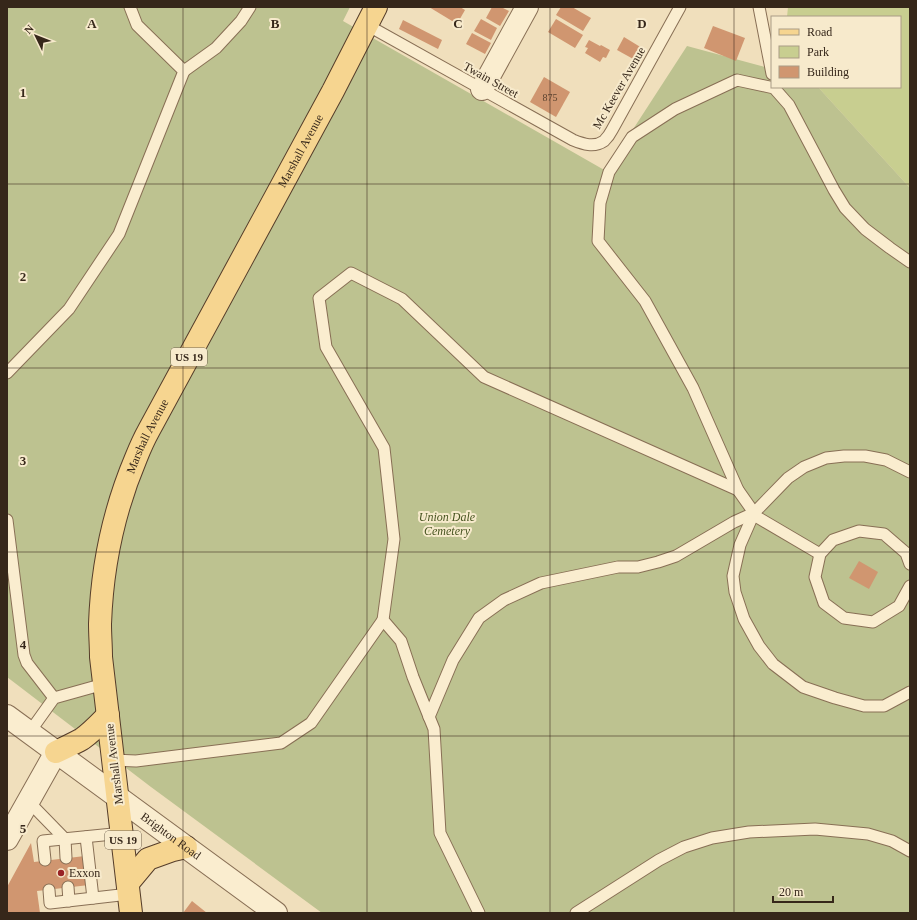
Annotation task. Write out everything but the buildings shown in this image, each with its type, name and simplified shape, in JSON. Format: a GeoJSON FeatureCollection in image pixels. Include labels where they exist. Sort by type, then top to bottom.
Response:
{"type":"FeatureCollection","features":[{"type":"Feature","properties":{"kind":"main road","name":"Marshall Avenue"},"geometry":{"type":"LineString","coordinates":[[129,897],[101,657],[100,624],[102,594],[106,560],[113,525],[136,457],[152,423],[333,91],[372,16]]}},
{"type":"Feature","properties":{"kind":"main road"},"geometry":{"type":"LineString","coordinates":[[56,752],[82,738],[94,729],[108,715]]}},
{"type":"Feature","properties":{"kind":"main road"},"geometry":{"type":"LineString","coordinates":[[129,897],[148,859],[186,847]]}},
{"type":"Feature","properties":{"kind":"street"},"geometry":{"type":"LineString","coordinates":[[482,89],[527,7]]}},
{"type":"Feature","properties":{"kind":"street","name":"Brighton Road"},"geometry":{"type":"LineString","coordinates":[[7,716],[276,913]]}},
{"type":"Feature","properties":{"kind":"street"},"geometry":{"type":"LineString","coordinates":[[7,839],[56,752]]}},
{"type":"Feature","properties":{"kind":"lane"},"geometry":{"type":"LineString","coordinates":[[130,7],[137,25],[184,71]]}},
{"type":"Feature","properties":{"kind":"lane"},"geometry":{"type":"LineString","coordinates":[[7,373],[69,309],[119,234],[184,71],[216,48],[242,21],[250,7]]}},
{"type":"Feature","properties":{"kind":"lane","name":"Mc Keever Avenue"},"geometry":{"type":"LineString","coordinates":[[604,140],[612,130],[680,7]]}},
{"type":"Feature","properties":{"kind":"lane"},"geometry":{"type":"LineString","coordinates":[[759,7],[771,69]]}},
{"type":"Feature","properties":{"kind":"lane","name":"Twain Street"},"geometry":{"type":"LineString","coordinates":[[372,16],[482,89],[573,140],[585,145],[595,145],[604,140]]}},
{"type":"Feature","properties":{"kind":"lane"},"geometry":{"type":"LineString","coordinates":[[771,86],[737,80],[675,109],[632,137],[609,172],[600,203],[598,241],[645,301],[693,388],[738,490],[754,513],[757,517],[820,554]]}},
{"type":"Feature","properties":{"kind":"lane"},"geometry":{"type":"LineString","coordinates":[[775,88],[789,104],[845,208],[865,229],[910,262]]}},
{"type":"Feature","properties":{"kind":"lane"},"geometry":{"type":"LineString","coordinates":[[113,760],[136,761],[281,743],[311,723],[383,620],[394,539],[384,448],[326,346],[319,298],[351,273],[402,299],[484,377],[738,490]]}},
{"type":"Feature","properties":{"kind":"lane"},"geometry":{"type":"LineString","coordinates":[[910,472],[886,460],[866,456],[826,458],[804,467],[788,478],[754,513],[740,545],[733,576],[735,592],[744,619],[759,646],[773,664],[803,687],[864,706],[884,706],[910,692]]}},
{"type":"Feature","properties":{"kind":"lane"},"geometry":{"type":"LineString","coordinates":[[429,717],[452,660],[479,618],[504,600],[541,583],[618,567],[638,567],[676,556],[734,522],[754,513]]}},
{"type":"Feature","properties":{"kind":"lane"},"geometry":{"type":"LineString","coordinates":[[7,520],[24,655],[27,663],[54,698]]}},
{"type":"Feature","properties":{"kind":"lane"},"geometry":{"type":"LineString","coordinates":[[909,592],[899,606],[873,622],[844,618],[824,603],[816,577],[820,554],[833,540],[859,531],[884,534],[906,553],[910,564]]}},
{"type":"Feature","properties":{"kind":"lane"},"geometry":{"type":"LineString","coordinates":[[383,620],[401,641],[413,677],[434,728],[440,832],[479,913]]}},
{"type":"Feature","properties":{"kind":"lane"},"geometry":{"type":"LineString","coordinates":[[29,733],[54,698],[104,684]]}},
{"type":"Feature","properties":{"kind":"lane"},"geometry":{"type":"LineString","coordinates":[[28,801],[65,839],[66,858]]}},
{"type":"Feature","properties":{"kind":"lane"},"geometry":{"type":"LineString","coordinates":[[576,913],[659,860],[684,847],[712,838],[749,832],[815,829],[868,834],[892,841],[910,851]]}},
{"type":"Feature","properties":{"kind":"lane"},"geometry":{"type":"LineString","coordinates":[[46,860],[43,841],[122,833]]}},
{"type":"Feature","properties":{"kind":"lane"},"geometry":{"type":"LineString","coordinates":[[86,837],[93,898]]}},
{"type":"Feature","properties":{"kind":"lane"},"geometry":{"type":"LineString","coordinates":[[68,887],[70,901]]}},
{"type":"Feature","properties":{"kind":"lane"},"geometry":{"type":"LineString","coordinates":[[49,890],[50,903],[93,898],[129,897]]}},
{"type":"Feature","properties":{"kind":"green space","name":"Union Dale Cemetery"},"geometry":{"type":"Polygon","coordinates":[[[7,7],[350,7],[343,21],[606,171],[687,46],[771,69],[771,88],[819,88],[910,188],[910,913],[322,913],[151,787],[7,677],[7,7]]]}},
{"type":"Feature","properties":{"kind":"green space"},"geometry":{"type":"Polygon","coordinates":[[[788,7],[910,7],[910,188],[819,88],[901,88],[901,16],[787,16],[788,7]]]}},
{"type":"Feature","properties":{"kind":"place","name":"Exxon"},"geometry":{"type":"Point","coordinates":[61,873]}}]}
